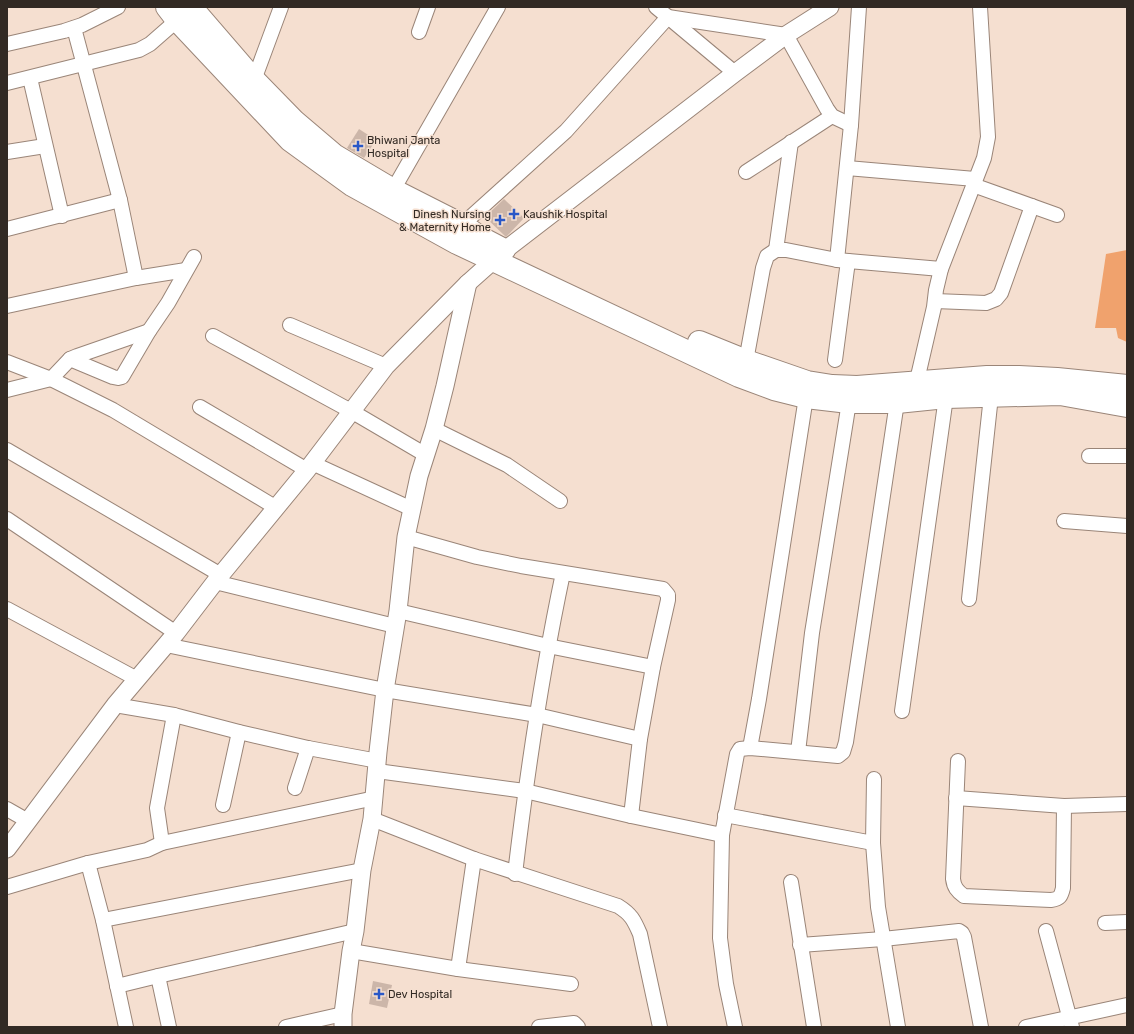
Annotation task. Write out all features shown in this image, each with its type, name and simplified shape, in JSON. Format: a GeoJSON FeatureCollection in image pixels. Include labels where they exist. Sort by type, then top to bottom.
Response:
{"type":"FeatureCollection","features":[{"type":"Feature","properties":{"kind":"main road"},"geometry":{"type":"LineString","coordinates":[[184,10],[294,121],[334,155],[393,190],[462,225],[483,239],[499,255],[740,376],[774,389],[806,396],[849,402],[909,395],[987,377],[1019,376],[1057,378],[1127,386]]}},
{"type":"Feature","properties":{"kind":"main road"},"geometry":{"type":"LineString","coordinates":[[184,10],[290,140],[352,185],[457,243],[499,255],[674,332],[746,361],[807,382],[832,386],[857,387],[909,395],[946,397],[1060,394],[1127,406]]}},
{"type":"Feature","properties":{"kind":"street"},"geometry":{"type":"LineString","coordinates":[[7,44],[39,38],[74,28],[118,7]]}},
{"type":"Feature","properties":{"kind":"street"},"geometry":{"type":"LineString","coordinates":[[254,80],[281,7]]}},
{"type":"Feature","properties":{"kind":"street"},"geometry":{"type":"LineString","coordinates":[[419,32],[428,7]]}},
{"type":"Feature","properties":{"kind":"street"},"geometry":{"type":"LineString","coordinates":[[393,190],[498,7]]}},
{"type":"Feature","properties":{"kind":"street"},"geometry":{"type":"LineString","coordinates":[[656,7],[735,73]]}},
{"type":"Feature","properties":{"kind":"street"},"geometry":{"type":"LineString","coordinates":[[9,844],[115,705],[171,639],[275,507],[310,466],[386,366],[468,283],[499,255],[735,73],[786,35],[830,7]]}},
{"type":"Feature","properties":{"kind":"street"},"geometry":{"type":"LineString","coordinates":[[835,360],[859,7]]}},
{"type":"Feature","properties":{"kind":"street"},"geometry":{"type":"LineString","coordinates":[[735,1027],[726,984],[720,938],[722,834],[737,754],[740,749],[750,748],[838,756],[843,752],[909,395],[935,302],[941,268],[984,158],[988,137],[980,7]]}},
{"type":"Feature","properties":{"kind":"street"},"geometry":{"type":"LineString","coordinates":[[7,83],[139,50],[150,44],[184,10]]}},
{"type":"Feature","properties":{"kind":"street"},"geometry":{"type":"LineString","coordinates":[[668,17],[786,35]]}},
{"type":"Feature","properties":{"kind":"street"},"geometry":{"type":"LineString","coordinates":[[462,225],[566,131],[668,17]]}},
{"type":"Feature","properties":{"kind":"street"},"geometry":{"type":"LineString","coordinates":[[74,28],[120,200],[136,278]]}},
{"type":"Feature","properties":{"kind":"street"},"geometry":{"type":"LineString","coordinates":[[786,35],[832,116],[851,125]]}},
{"type":"Feature","properties":{"kind":"street"},"geometry":{"type":"LineString","coordinates":[[30,78],[62,216]]}},
{"type":"Feature","properties":{"kind":"street"},"geometry":{"type":"LineString","coordinates":[[746,172],[832,116]]}},
{"type":"Feature","properties":{"kind":"street"},"geometry":{"type":"LineString","coordinates":[[776,250],[792,142]]}},
{"type":"Feature","properties":{"kind":"street"},"geometry":{"type":"LineString","coordinates":[[7,152],[45,146]]}},
{"type":"Feature","properties":{"kind":"street"},"geometry":{"type":"LineString","coordinates":[[847,168],[974,182],[1057,215]]}},
{"type":"Feature","properties":{"kind":"street"},"geometry":{"type":"LineString","coordinates":[[8,226],[62,216],[120,200]]}},
{"type":"Feature","properties":{"kind":"street"},"geometry":{"type":"LineString","coordinates":[[935,302],[986,303],[996,299],[1001,293],[1032,206]]}},
{"type":"Feature","properties":{"kind":"street"},"geometry":{"type":"LineString","coordinates":[[746,361],[763,268],[767,256],[776,250],[786,250],[843,260],[941,268]]}},
{"type":"Feature","properties":{"kind":"street"},"geometry":{"type":"LineString","coordinates":[[70,360],[113,377],[122,377],[149,331],[168,303],[194,257]]}},
{"type":"Feature","properties":{"kind":"street"},"geometry":{"type":"LineString","coordinates":[[7,306],[136,278],[186,270]]}},
{"type":"Feature","properties":{"kind":"street"},"geometry":{"type":"LineString","coordinates":[[286,1027],[343,1024],[362,870],[375,798],[385,690],[396,619],[406,537],[419,476],[434,429],[445,386],[468,283]]}},
{"type":"Feature","properties":{"kind":"street"},"geometry":{"type":"LineString","coordinates":[[290,325],[386,366]]}},
{"type":"Feature","properties":{"kind":"street"},"geometry":{"type":"LineString","coordinates":[[7,390],[51,380],[70,360],[77,356],[149,331]]}},
{"type":"Feature","properties":{"kind":"street"},"geometry":{"type":"LineString","coordinates":[[213,336],[351,411],[426,455]]}},
{"type":"Feature","properties":{"kind":"street"},"geometry":{"type":"LineString","coordinates":[[7,362],[51,380],[113,410],[275,507]]}},
{"type":"Feature","properties":{"kind":"street"},"geometry":{"type":"LineString","coordinates":[[750,748],[759,700],[806,396]]}},
{"type":"Feature","properties":{"kind":"street"},"geometry":{"type":"LineString","coordinates":[[969,599],[991,396]]}},
{"type":"Feature","properties":{"kind":"street"},"geometry":{"type":"LineString","coordinates":[[902,711],[946,397]]}},
{"type":"Feature","properties":{"kind":"street"},"geometry":{"type":"LineString","coordinates":[[798,752],[812,633],[849,402]]}},
{"type":"Feature","properties":{"kind":"street"},"geometry":{"type":"LineString","coordinates":[[200,407],[310,466],[412,510]]}},
{"type":"Feature","properties":{"kind":"street"},"geometry":{"type":"LineString","coordinates":[[434,429],[507,465],[560,501]]}},
{"type":"Feature","properties":{"kind":"street"},"geometry":{"type":"LineString","coordinates":[[7,450],[218,578],[396,619],[548,646],[653,667]]}},
{"type":"Feature","properties":{"kind":"street"},"geometry":{"type":"LineString","coordinates":[[1089,456],[1127,456]]}},
{"type":"Feature","properties":{"kind":"street"},"geometry":{"type":"LineString","coordinates":[[7,519],[171,639],[385,690],[537,715],[640,739]]}},
{"type":"Feature","properties":{"kind":"street"},"geometry":{"type":"LineString","coordinates":[[1064,521],[1127,526]]}},
{"type":"Feature","properties":{"kind":"street"},"geometry":{"type":"LineString","coordinates":[[406,537],[477,557],[663,589],[668,595],[640,739],[631,816]]}},
{"type":"Feature","properties":{"kind":"street"},"geometry":{"type":"LineString","coordinates":[[515,874],[525,791],[548,646],[563,573]]}},
{"type":"Feature","properties":{"kind":"street"},"geometry":{"type":"LineString","coordinates":[[7,609],[137,679]]}},
{"type":"Feature","properties":{"kind":"street"},"geometry":{"type":"LineString","coordinates":[[115,705],[174,715],[377,766],[525,791],[631,816],[722,834]]}},
{"type":"Feature","properties":{"kind":"street"},"geometry":{"type":"LineString","coordinates":[[162,843],[157,814],[158,798],[174,715]]}},
{"type":"Feature","properties":{"kind":"street"},"geometry":{"type":"LineString","coordinates":[[223,805],[239,732]]}},
{"type":"Feature","properties":{"kind":"street"},"geometry":{"type":"LineString","coordinates":[[295,788],[308,748]]}},
{"type":"Feature","properties":{"kind":"street"},"geometry":{"type":"LineString","coordinates":[[958,761],[953,878],[954,886],[958,892],[964,896],[1051,900],[1057,899],[1061,896],[1064,888],[1064,806]]}},
{"type":"Feature","properties":{"kind":"street"},"geometry":{"type":"LineString","coordinates":[[874,779],[873,843],[878,907],[898,1027]]}},
{"type":"Feature","properties":{"kind":"street"},"geometry":{"type":"LineString","coordinates":[[7,887],[88,863],[147,850],[162,843],[375,798]]}},
{"type":"Feature","properties":{"kind":"street"},"geometry":{"type":"LineString","coordinates":[[956,798],[1064,806],[1127,804]]}},
{"type":"Feature","properties":{"kind":"street"},"geometry":{"type":"LineString","coordinates":[[7,808],[28,821]]}},
{"type":"Feature","properties":{"kind":"street"},"geometry":{"type":"LineString","coordinates":[[725,815],[873,843]]}},
{"type":"Feature","properties":{"kind":"street"},"geometry":{"type":"LineString","coordinates":[[372,820],[515,874],[618,906],[627,911],[634,920],[640,934],[660,1027]]}},
{"type":"Feature","properties":{"kind":"street"},"geometry":{"type":"LineString","coordinates":[[458,969],[474,859]]}},
{"type":"Feature","properties":{"kind":"street"},"geometry":{"type":"LineString","coordinates":[[88,863],[103,920],[126,1027]]}},
{"type":"Feature","properties":{"kind":"street"},"geometry":{"type":"LineString","coordinates":[[103,920],[362,870]]}},
{"type":"Feature","properties":{"kind":"street"},"geometry":{"type":"LineString","coordinates":[[791,882],[814,1027]]}},
{"type":"Feature","properties":{"kind":"street"},"geometry":{"type":"LineString","coordinates":[[1105,923],[1127,922]]}},
{"type":"Feature","properties":{"kind":"street"},"geometry":{"type":"LineString","coordinates":[[117,986],[355,931]]}},
{"type":"Feature","properties":{"kind":"street"},"geometry":{"type":"LineString","coordinates":[[800,944],[883,939],[959,931],[962,933],[980,1027]]}},
{"type":"Feature","properties":{"kind":"street"},"geometry":{"type":"LineString","coordinates":[[1046,931],[1070,1022]]}},
{"type":"Feature","properties":{"kind":"street"},"geometry":{"type":"LineString","coordinates":[[351,952],[458,969],[571,984]]}},
{"type":"Feature","properties":{"kind":"street"},"geometry":{"type":"LineString","coordinates":[[158,976],[169,1027]]}},
{"type":"Feature","properties":{"kind":"street"},"geometry":{"type":"LineString","coordinates":[[1031,1027],[1070,1022],[1127,1005]]}},
{"type":"Feature","properties":{"kind":"street"},"geometry":{"type":"LineString","coordinates":[[539,1027],[574,1023],[578,1027]]}},
{"type":"Feature","properties":{"kind":"shaded area"},"geometry":{"type":"Polygon","coordinates":[[[1127,250],[1127,342],[1118,338],[1116,328],[1095,328],[1106,254],[1127,250]]]}},
{"type":"Feature","properties":{"kind":"building"},"geometry":{"type":"Polygon","coordinates":[[[359,129],[376,140],[364,158],[347,148],[359,129]]]}},
{"type":"Feature","properties":{"kind":"building"},"geometry":{"type":"Polygon","coordinates":[[[504,199],[524,218],[506,237],[485,217],[504,199]]]}},
{"type":"Feature","properties":{"kind":"building"},"geometry":{"type":"Polygon","coordinates":[[[373,981],[392,985],[387,1008],[369,1004],[373,981]]]}},
{"type":"Feature","properties":{"kind":"place","name":"Bhiwani Janta Hospital"},"geometry":{"type":"Point","coordinates":[358,146]}},
{"type":"Feature","properties":{"kind":"place","name":"Kaushik Hospital"},"geometry":{"type":"Point","coordinates":[514,214]}},
{"type":"Feature","properties":{"kind":"place","name":"Dinesh Nursing & Maternity Home"},"geometry":{"type":"Point","coordinates":[500,220]}},
{"type":"Feature","properties":{"kind":"place","name":"Dev Hospital"},"geometry":{"type":"Point","coordinates":[379,994]}}]}
